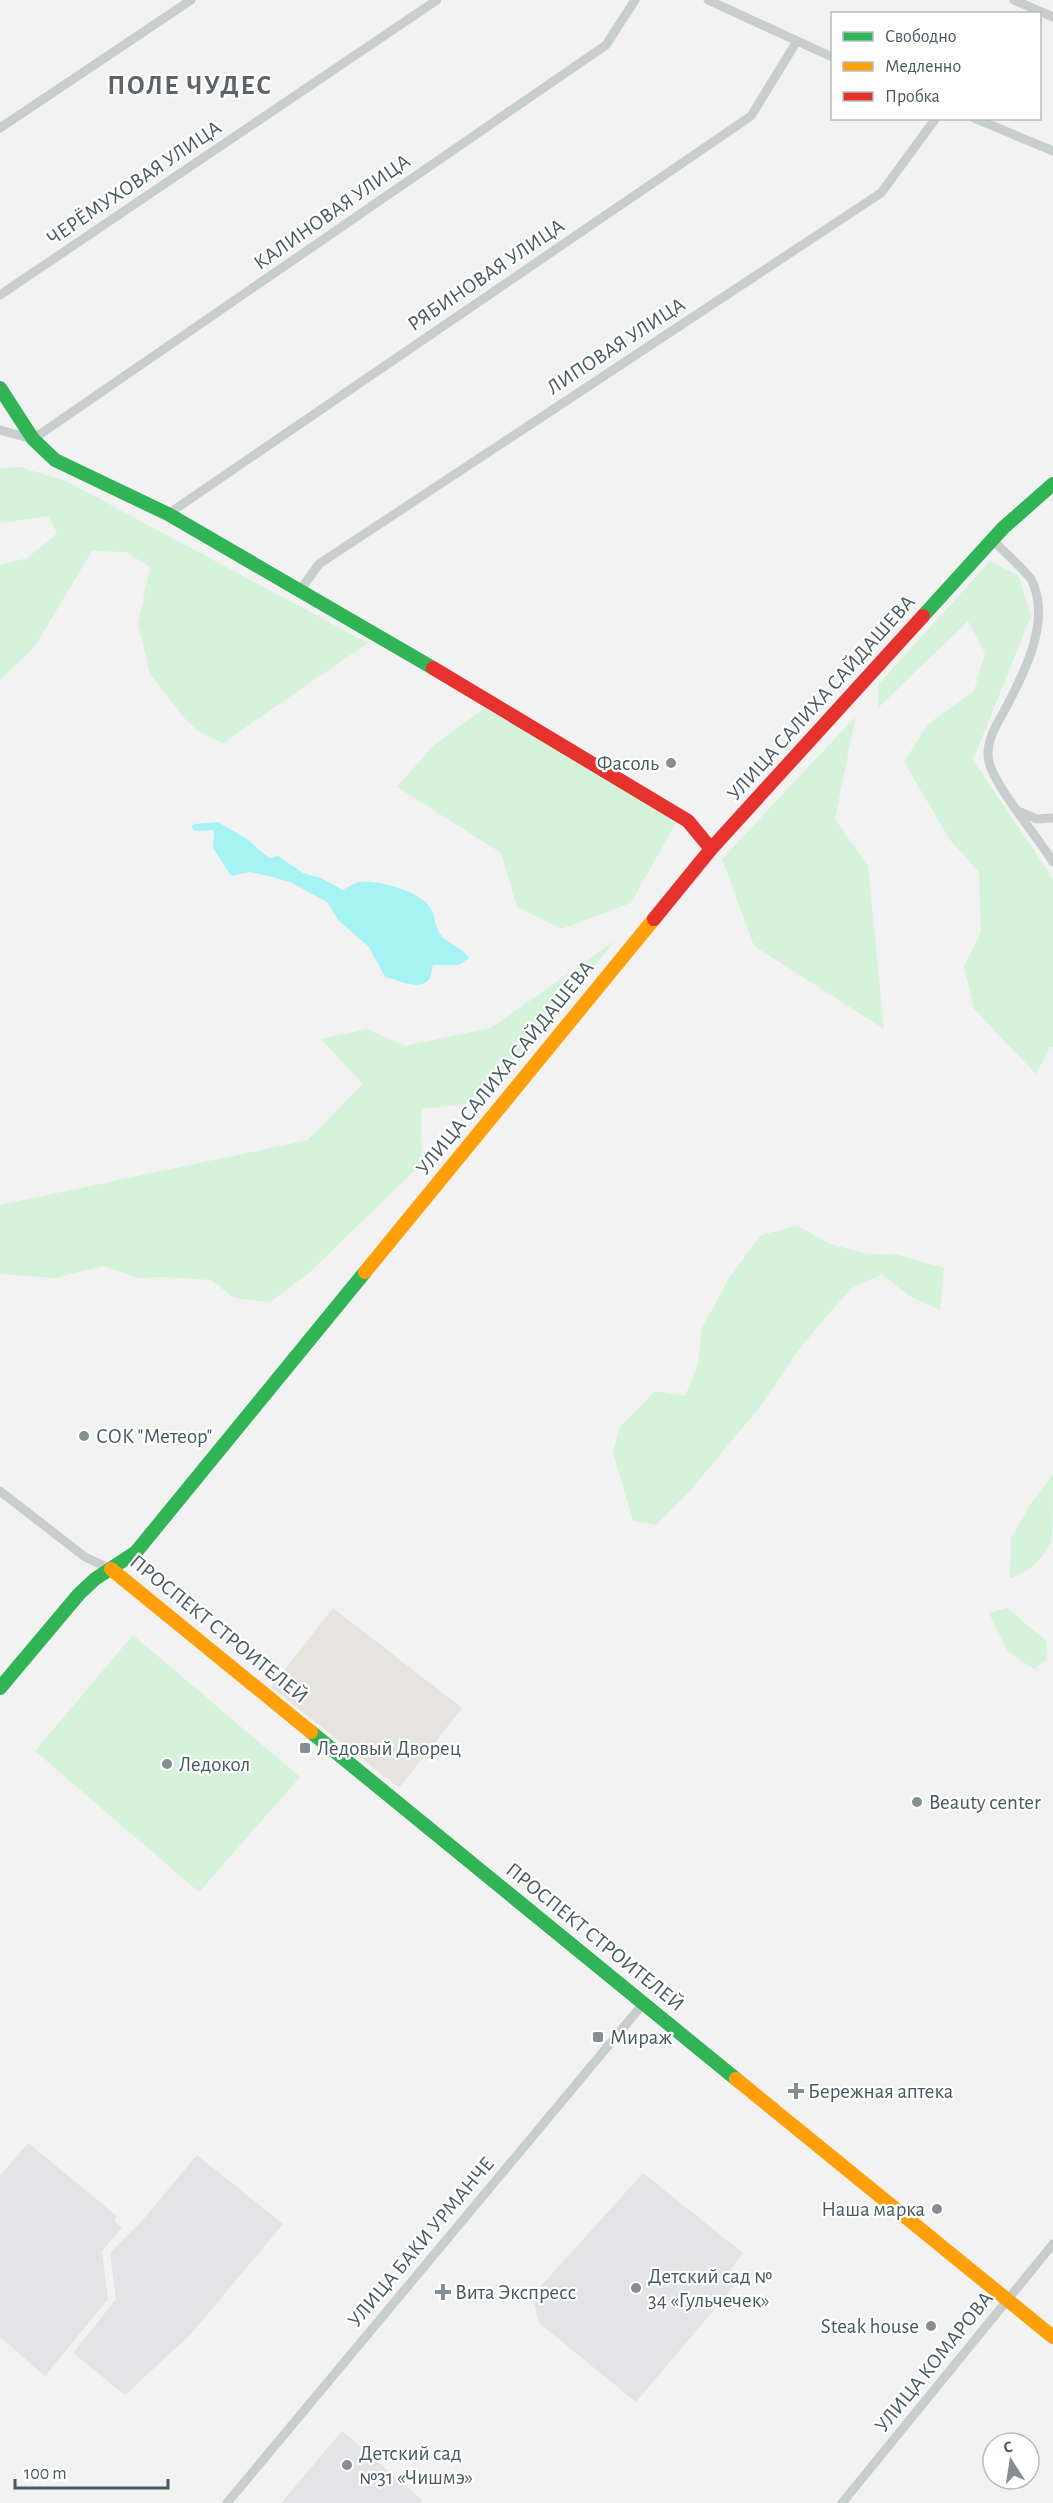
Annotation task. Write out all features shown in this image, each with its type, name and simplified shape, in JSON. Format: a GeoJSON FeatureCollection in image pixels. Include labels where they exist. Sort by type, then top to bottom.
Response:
{"type":"FeatureCollection","features":[{"type":"Feature","properties":{"kind":"street"},"geometry":{"type":"LineString","coordinates":[[0,128],[191,0]]}},
{"type":"Feature","properties":{"kind":"street","name":"ЧЕРЁМУХОВАЯ УЛИЦА"},"geometry":{"type":"LineString","coordinates":[[0,295],[437,0]]}},
{"type":"Feature","properties":{"kind":"street","name":"КАЛИНОВАЯ УЛИЦА"},"geometry":{"type":"LineString","coordinates":[[33,439],[606,45],[635,0]]}},
{"type":"Feature","properties":{"kind":"street"},"geometry":{"type":"LineString","coordinates":[[708,0],[831,57]]}},
{"type":"Feature","properties":{"kind":"street"},"geometry":{"type":"LineString","coordinates":[[1014,0],[1053,17]]}},
{"type":"Feature","properties":{"kind":"street","name":"РЯБИНОВАЯ УЛИЦА"},"geometry":{"type":"LineString","coordinates":[[168,514],[752,116],[797,41]]}},
{"type":"Feature","properties":{"kind":"street","name":"ЛИПОВАЯ УЛИЦА"},"geometry":{"type":"LineString","coordinates":[[301,589],[319,564],[881,193],[935,120]]}},
{"type":"Feature","properties":{"kind":"street"},"geometry":{"type":"LineString","coordinates":[[979,120],[1053,151]]}},
{"type":"Feature","properties":{"kind":"street"},"geometry":{"type":"LineString","coordinates":[[0,388],[33,439],[55,460],[168,514],[301,589],[688,821],[711,849]]}},
{"type":"Feature","properties":{"kind":"street"},"geometry":{"type":"LineString","coordinates":[[0,430],[33,439]]}},
{"type":"Feature","properties":{"kind":"street","name":"УЛИЦА САЛИХА САЙДАШЕВА"},"geometry":{"type":"LineString","coordinates":[[0,1688],[78,1594],[136,1552],[711,849],[993,540],[1053,484]]}},
{"type":"Feature","properties":{"kind":"street"},"geometry":{"type":"LineString","coordinates":[[993,540],[1032,581],[1041,605],[1042,625],[1023,676],[996,725],[989,746],[988,762],[998,782],[1053,862]]}},
{"type":"Feature","properties":{"kind":"street"},"geometry":{"type":"LineString","coordinates":[[1019,811],[1037,819],[1053,818]]}},
{"type":"Feature","properties":{"kind":"street"},"geometry":{"type":"LineString","coordinates":[[0,1491],[85,1557],[111,1569]]}},
{"type":"Feature","properties":{"kind":"street","name":"ПРОСПЕКТ СТРОИТЕЛЕЙ"},"geometry":{"type":"LineString","coordinates":[[111,1569],[1053,2337]]}},
{"type":"Feature","properties":{"kind":"street","name":"УЛИЦА БАКИ УРМАНЧЕ"},"geometry":{"type":"LineString","coordinates":[[227,2503],[643,2004]]}},
{"type":"Feature","properties":{"kind":"street","name":"УЛИЦА КОМАРОВА"},"geometry":{"type":"LineString","coordinates":[[842,2503],[1053,2244]]}},
{"type":"Feature","properties":{"kind":"shaded area"},"geometry":{"type":"Polygon","coordinates":[[[333,1608],[462,1708],[399,1788],[271,1687],[333,1608]]]}},
{"type":"Feature","properties":{"kind":"shaded area"},"geometry":{"type":"Polygon","coordinates":[[[28,2143],[117,2216],[114,2221],[122,2228],[102,2251],[108,2299],[45,2376],[0,2337],[0,2176],[28,2143]]]}},
{"type":"Feature","properties":{"kind":"shaded area"},"geometry":{"type":"Polygon","coordinates":[[[197,2155],[283,2224],[191,2334],[125,2395],[73,2353],[116,2299],[110,2253],[141,2222],[197,2155]]]}},
{"type":"Feature","properties":{"kind":"shaded area","name":"Детский сад № 34 «Гульчечек»"},"geometry":{"type":"Polygon","coordinates":[[[643,2173],[743,2253],[729,2272],[739,2280],[636,2402],[539,2323],[532,2296],[643,2173]]]}},
{"type":"Feature","properties":{"kind":"shaded area","name":"Детский сад №31 «Чишмэ»"},"geometry":{"type":"Polygon","coordinates":[[[342,2431],[421,2499],[421,2503],[281,2503],[342,2431]]]}},
{"type":"Feature","properties":{"kind":"green space"},"geometry":{"type":"Polygon","coordinates":[[[20,467],[66,481],[368,643],[223,743],[199,732],[186,720],[150,674],[138,624],[150,567],[126,552],[92,551],[35,646],[0,680],[0,565],[27,558],[57,534],[49,516],[0,523],[0,468],[20,467]]]}},
{"type":"Feature","properties":{"kind":"green space"},"geometry":{"type":"Polygon","coordinates":[[[990,561],[1018,575],[1031,616],[973,760],[1053,879],[1053,1047],[1050,1047],[1036,1074],[974,1009],[964,966],[981,932],[979,872],[950,840],[904,762],[928,724],[974,691],[985,653],[968,621],[878,708],[878,685],[990,561]]]}},
{"type":"Feature","properties":{"kind":"green space"},"geometry":{"type":"Polygon","coordinates":[[[485,708],[677,821],[631,903],[561,929],[517,907],[501,853],[397,787],[434,745],[485,708]]]}},
{"type":"Feature","properties":{"kind":"green space"},"geometry":{"type":"Polygon","coordinates":[[[856,716],[835,819],[868,866],[884,1029],[754,946],[722,859],[856,716]]]}},
{"type":"Feature","properties":{"kind":"green space"},"geometry":{"type":"Polygon","coordinates":[[[616,940],[478,1103],[421,1109],[422,1163],[310,1272],[270,1302],[234,1298],[211,1280],[139,1278],[104,1266],[55,1278],[0,1274],[0,1205],[308,1140],[363,1084],[321,1039],[367,1029],[405,1046],[491,1028],[616,940]]]}},
{"type":"Feature","properties":{"kind":"green space"},"geometry":{"type":"Polygon","coordinates":[[[798,1226],[828,1243],[862,1253],[899,1255],[944,1268],[940,1310],[909,1296],[882,1274],[852,1288],[797,1352],[762,1404],[689,1492],[656,1525],[633,1521],[613,1453],[620,1427],[655,1391],[685,1396],[698,1365],[702,1328],[729,1278],[761,1235],[798,1226]]]}},
{"type":"Feature","properties":{"kind":"green space"},"geometry":{"type":"Polygon","coordinates":[[[1053,1474],[1052,1539],[1036,1564],[1010,1578],[1011,1538],[1030,1505],[1053,1474]]]}},
{"type":"Feature","properties":{"kind":"green space"},"geometry":{"type":"Polygon","coordinates":[[[1007,1608],[1046,1641],[1047,1659],[1034,1669],[1008,1652],[989,1613],[1007,1608]]]}},
{"type":"Feature","properties":{"kind":"green space","name":"Ледокол"},"geometry":{"type":"Polygon","coordinates":[[[133,1635],[300,1777],[199,1892],[35,1751],[133,1635]]]}},
{"type":"Feature","properties":{"kind":"water"},"geometry":{"type":"Polygon","coordinates":[[[218,822],[247,839],[269,858],[278,856],[303,873],[321,878],[343,890],[351,885],[368,882],[388,885],[409,892],[431,909],[441,935],[469,958],[459,965],[433,965],[430,978],[421,984],[409,984],[385,977],[369,947],[339,921],[327,902],[292,883],[269,876],[250,872],[231,876],[213,848],[214,830],[195,831],[191,827],[194,824],[218,822]]]}},
{"type":"Feature","properties":{"kind":"traffic: fast"},"geometry":{"type":"LineString","coordinates":[[0,388],[33,439],[55,460],[168,514],[433,668]]}},
{"type":"Feature","properties":{"kind":"traffic: fast"},"geometry":{"type":"LineString","coordinates":[[923,616],[1003,528],[1053,484]]}},
{"type":"Feature","properties":{"kind":"traffic: fast"},"geometry":{"type":"LineString","coordinates":[[0,1688],[79,1594],[95,1579],[136,1552],[365,1272]]}},
{"type":"Feature","properties":{"kind":"traffic: fast"},"geometry":{"type":"LineString","coordinates":[[311,1732],[736,2079]]}},
{"type":"Feature","properties":{"kind":"traffic: slow"},"geometry":{"type":"LineString","coordinates":[[365,1272],[654,919]]}},
{"type":"Feature","properties":{"kind":"traffic: slow"},"geometry":{"type":"LineString","coordinates":[[111,1569],[311,1732]]}},
{"type":"Feature","properties":{"kind":"traffic: slow"},"geometry":{"type":"LineString","coordinates":[[736,2079],[1053,2337]]}},
{"type":"Feature","properties":{"kind":"traffic: jam"},"geometry":{"type":"LineString","coordinates":[[654,919],[711,849],[923,616]]}},
{"type":"Feature","properties":{"kind":"traffic: jam"},"geometry":{"type":"LineString","coordinates":[[433,668],[688,821],[711,849]]}},
{"type":"Feature","properties":{"kind":"place","name":"Фасоль"},"geometry":{"type":"Point","coordinates":[671,763]}},
{"type":"Feature","properties":{"kind":"place","name":"СОК \"Метеор\""},"geometry":{"type":"Point","coordinates":[84,1436]}},
{"type":"Feature","properties":{"kind":"place","name":"Ледовый Дворец"},"geometry":{"type":"Point","coordinates":[305,1748]}},
{"type":"Feature","properties":{"kind":"place","name":"Ледокол"},"geometry":{"type":"Point","coordinates":[167,1764]}},
{"type":"Feature","properties":{"kind":"place","name":"Beauty center"},"geometry":{"type":"Point","coordinates":[917,1802]}},
{"type":"Feature","properties":{"kind":"place","name":"Мираж"},"geometry":{"type":"Point","coordinates":[598,2037]}},
{"type":"Feature","properties":{"kind":"place","name":"Бережная аптека"},"geometry":{"type":"Point","coordinates":[796,2091]}},
{"type":"Feature","properties":{"kind":"place","name":"Наша марка"},"geometry":{"type":"Point","coordinates":[937,2209]}},
{"type":"Feature","properties":{"kind":"place","name":"Детский сад № 34 «Гульчечек»"},"geometry":{"type":"Point","coordinates":[636,2288]}},
{"type":"Feature","properties":{"kind":"place","name":"Вита Экспресс"},"geometry":{"type":"Point","coordinates":[443,2292]}},
{"type":"Feature","properties":{"kind":"place","name":"Steak house"},"geometry":{"type":"Point","coordinates":[931,2326]}},
{"type":"Feature","properties":{"kind":"place","name":"Детский сад №31 «Чишмэ»"},"geometry":{"type":"Point","coordinates":[347,2465]}},
{"type":"Feature","properties":{"kind":"district","name":"ПОЛЕ ЧУДЕС"},"geometry":{"type":"Point","coordinates":[190,85]}}]}
